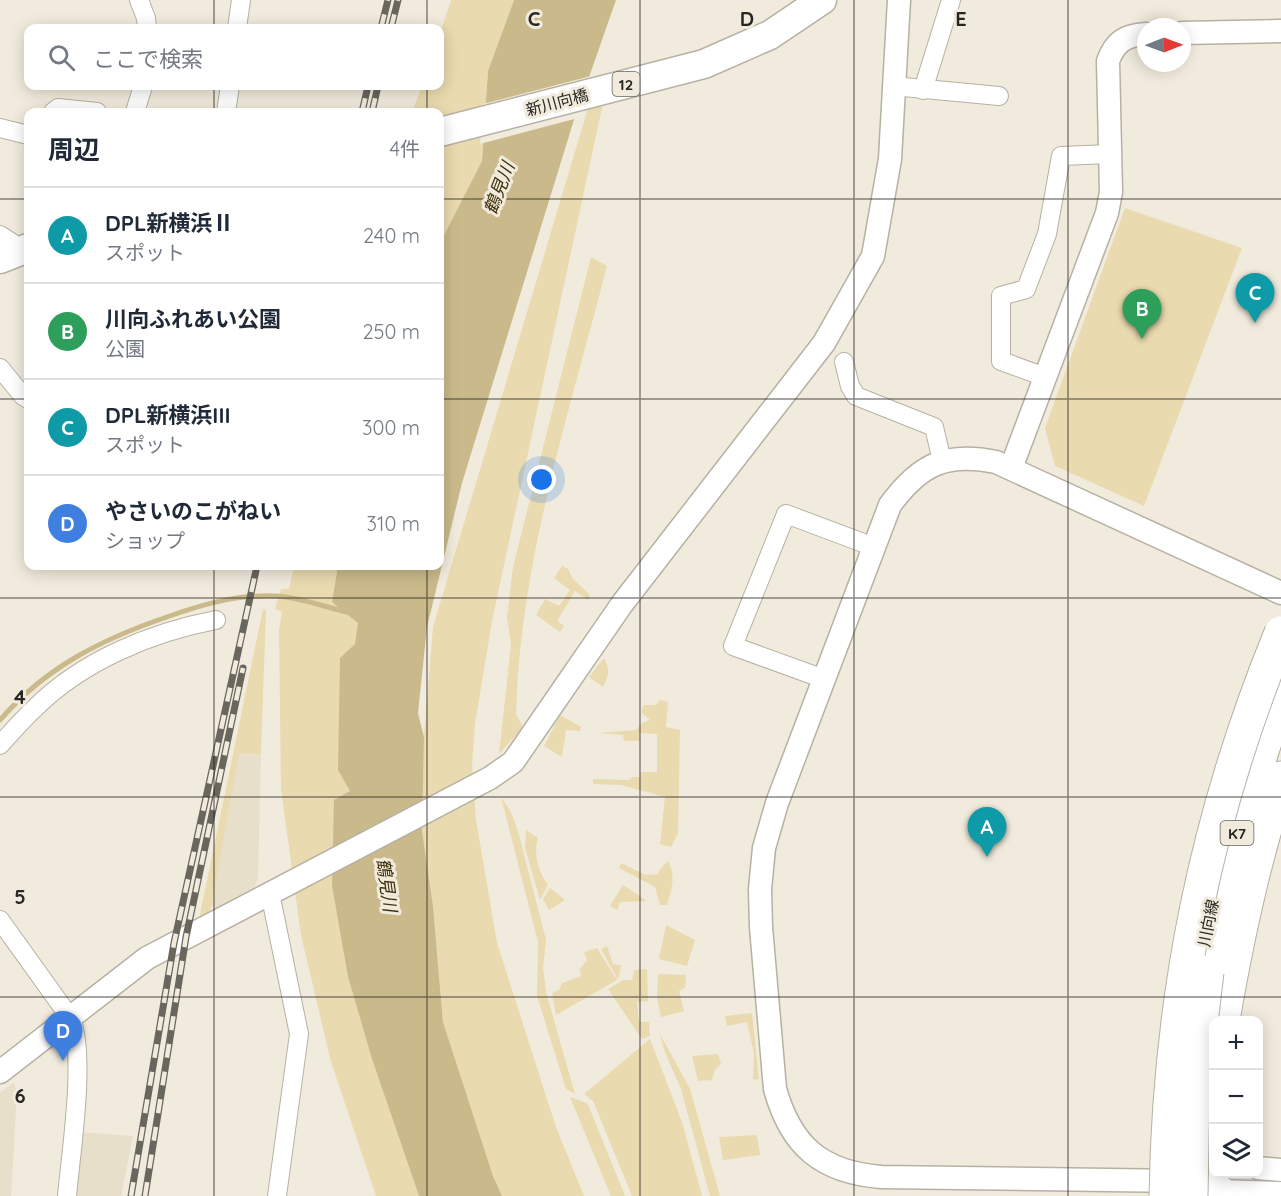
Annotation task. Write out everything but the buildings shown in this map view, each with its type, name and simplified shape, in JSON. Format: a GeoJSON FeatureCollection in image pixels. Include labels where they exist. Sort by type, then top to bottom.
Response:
{"type":"FeatureCollection","features":[{"type":"Feature","properties":{"kind":"highway"},"geometry":{"type":"LineString","coordinates":[[1200,1188],[1169,1086],[1175,1033],[1197,899],[1229,778],[1281,633]]}},
{"type":"Feature","properties":{"kind":"highway","name":"K7"},"geometry":{"type":"LineString","coordinates":[[1200,1188],[1193,1092],[1209,961],[1230,856],[1249,790],[1281,698]]}},
{"type":"Feature","properties":{"kind":"highway","name":"K7"},"geometry":{"type":"LineString","coordinates":[[1224,1016],[1254,866],[1281,778]]}},
{"type":"Feature","properties":{"kind":"highway"},"geometry":{"type":"LineString","coordinates":[[1200,1188],[1212,1124]]}},
{"type":"Feature","properties":{"kind":"main road","name":"新川向橋"},"geometry":{"type":"LineString","coordinates":[[444,131],[704,64],[770,35],[813,7]]}},
{"type":"Feature","properties":{"kind":"street"},"geometry":{"type":"LineString","coordinates":[[139,0],[147,24]]}},
{"type":"Feature","properties":{"kind":"street"},"geometry":{"type":"LineString","coordinates":[[238,24],[241,0]]}},
{"type":"Feature","properties":{"kind":"street"},"geometry":{"type":"LineString","coordinates":[[923,90],[951,0]]}},
{"type":"Feature","properties":{"kind":"street"},"geometry":{"type":"LineString","coordinates":[[0,1072],[147,958],[490,778],[513,762],[622,604],[824,343],[873,256],[890,159],[897,3]]}},
{"type":"Feature","properties":{"kind":"street"},"geometry":{"type":"LineString","coordinates":[[1191,33],[1281,31]]}},
{"type":"Feature","properties":{"kind":"street"},"geometry":{"type":"LineString","coordinates":[[1011,468],[1107,213],[1111,192],[1108,61],[1113,48],[1122,39],[1137,34]]}},
{"type":"Feature","properties":{"kind":"street"},"geometry":{"type":"LineString","coordinates":[[893,86],[999,96]]}},
{"type":"Feature","properties":{"kind":"street"},"geometry":{"type":"LineString","coordinates":[[136,108],[142,90]]}},
{"type":"Feature","properties":{"kind":"street"},"geometry":{"type":"LineString","coordinates":[[227,108],[229,90]]}},
{"type":"Feature","properties":{"kind":"street"},"geometry":{"type":"LineString","coordinates":[[0,128],[24,134]]}},
{"type":"Feature","properties":{"kind":"street"},"geometry":{"type":"LineString","coordinates":[[1045,377],[1001,360],[1001,296],[1026,289],[1047,234],[1061,156],[1110,154]]}},
{"type":"Feature","properties":{"kind":"street"},"geometry":{"type":"LineString","coordinates":[[844,362],[850,386],[856,396],[934,427],[942,461]]}},
{"type":"Feature","properties":{"kind":"street"},"geometry":{"type":"LineString","coordinates":[[0,368],[24,396]]}},
{"type":"Feature","properties":{"kind":"street"},"geometry":{"type":"LineString","coordinates":[[1281,593],[1011,468],[979,459],[942,461],[927,467],[907,482],[890,505],[777,803],[764,848],[760,889],[761,927],[775,1089],[782,1112],[796,1137],[815,1156],[836,1169],[860,1175],[1281,1193]]}},
{"type":"Feature","properties":{"kind":"street"},"geometry":{"type":"LineString","coordinates":[[824,679],[733,645],[786,514],[874,547]]}},
{"type":"Feature","properties":{"kind":"street"},"geometry":{"type":"LineString","coordinates":[[0,745],[35,707],[56,689],[114,653],[195,623],[216,620]]}},
{"type":"Feature","properties":{"kind":"street","name":"川向線"},"geometry":{"type":"LineString","coordinates":[[1200,1188],[1191,1031],[1210,913],[1241,787],[1281,674]]}},
{"type":"Feature","properties":{"kind":"street"},"geometry":{"type":"LineString","coordinates":[[1233,1016],[1249,924],[1281,804]]}},
{"type":"Feature","properties":{"kind":"street"},"geometry":{"type":"LineString","coordinates":[[276,890],[299,1034],[277,1196]]}},
{"type":"Feature","properties":{"kind":"street"},"geometry":{"type":"LineString","coordinates":[[0,920],[71,1019],[76,1032],[77,1065],[67,1196]]}},
{"type":"Feature","properties":{"kind":"street"},"geometry":{"type":"LineString","coordinates":[[1263,1168],[1281,1170]]}},
{"type":"Feature","properties":{"kind":"shaded area"},"geometry":{"type":"Polygon","coordinates":[[[451,0],[514,0],[488,71],[482,161],[444,235],[444,108],[414,108],[420,90],[444,90],[443,24],[451,0]]]}},
{"type":"Feature","properties":{"kind":"shaded area"},"geometry":{"type":"Polygon","coordinates":[[[603,103],[492,621],[475,724],[472,766],[476,820],[497,943],[556,1127],[584,1196],[502,1196],[493,1176],[443,1022],[433,906],[422,831],[424,737],[433,627],[588,108],[603,103]]]}},
{"type":"Feature","properties":{"kind":"shaded area"},"geometry":{"type":"Polygon","coordinates":[[[1125,208],[1242,248],[1144,506],[1055,466],[1045,428],[1125,208]]]}},
{"type":"Feature","properties":{"kind":"shaded area"},"geometry":{"type":"Polygon","coordinates":[[[591,257],[607,266],[563,432],[537,544],[520,657],[516,714],[523,727],[499,754],[511,645],[507,617],[513,567],[591,257]]]}},
{"type":"Feature","properties":{"kind":"shaded area"},"geometry":{"type":"Polygon","coordinates":[[[562,566],[568,569],[573,579],[590,595],[588,600],[575,591],[557,621],[564,626],[560,632],[536,615],[545,599],[559,606],[570,590],[554,578],[562,566]]]}},
{"type":"Feature","properties":{"kind":"shaded area"},"geometry":{"type":"Polygon","coordinates":[[[293,570],[337,570],[332,602],[358,622],[350,791],[332,886],[348,977],[372,1059],[419,1196],[376,1196],[331,1062],[301,935],[281,789],[279,630],[282,612],[275,609],[281,589],[289,589],[293,570]]]}},
{"type":"Feature","properties":{"kind":"shaded area"},"geometry":{"type":"Polygon","coordinates":[[[263,609],[266,610],[261,754],[239,753],[210,913],[199,919],[263,609]]]}},
{"type":"Feature","properties":{"kind":"shaded area"},"geometry":{"type":"Polygon","coordinates":[[[604,658],[608,672],[603,687],[589,677],[604,658]]]}},
{"type":"Feature","properties":{"kind":"shaded area"},"geometry":{"type":"Polygon","coordinates":[[[660,700],[668,702],[666,727],[680,730],[678,833],[671,847],[660,844],[665,797],[621,785],[593,784],[593,779],[630,780],[632,777],[639,777],[641,772],[657,772],[657,734],[640,733],[639,741],[624,741],[623,735],[599,733],[636,730],[642,723],[650,720],[641,712],[644,705],[656,705],[660,700]]]}},
{"type":"Feature","properties":{"kind":"shaded area"},"geometry":{"type":"Polygon","coordinates":[[[560,715],[581,727],[580,731],[566,730],[562,757],[544,746],[560,715]]]}},
{"type":"Feature","properties":{"kind":"shaded area"},"geometry":{"type":"Polygon","coordinates":[[[239,753],[261,754],[258,879],[254,888],[215,912],[210,901],[239,753]]]}},
{"type":"Feature","properties":{"kind":"shaded area"},"geometry":{"type":"Polygon","coordinates":[[[501,797],[511,812],[519,835],[546,940],[543,968],[546,992],[575,1094],[566,1089],[537,996],[538,942],[501,797]]]}},
{"type":"Feature","properties":{"kind":"shaded area"},"geometry":{"type":"Polygon","coordinates":[[[526,830],[538,838],[537,862],[548,885],[540,900],[525,848],[526,830]]]}},
{"type":"Feature","properties":{"kind":"shaded area"},"geometry":{"type":"Polygon","coordinates":[[[668,861],[673,877],[667,905],[660,905],[655,887],[619,868],[621,863],[646,875],[658,874],[668,861]]]}},
{"type":"Feature","properties":{"kind":"shaded area"},"geometry":{"type":"Polygon","coordinates":[[[623,885],[647,901],[620,902],[617,910],[610,906],[623,885]]]}},
{"type":"Feature","properties":{"kind":"shaded area"},"geometry":{"type":"Polygon","coordinates":[[[550,888],[565,900],[549,910],[543,899],[550,888]]]}},
{"type":"Feature","properties":{"kind":"shaded area"},"geometry":{"type":"Polygon","coordinates":[[[666,925],[695,940],[687,966],[659,959],[666,925]]]}},
{"type":"Feature","properties":{"kind":"shaded area"},"geometry":{"type":"Polygon","coordinates":[[[607,946],[613,964],[621,965],[618,980],[601,949],[607,946]]]}},
{"type":"Feature","properties":{"kind":"shaded area"},"geometry":{"type":"Polygon","coordinates":[[[597,948],[617,980],[556,1015],[552,993],[559,990],[562,983],[581,976],[580,969],[587,960],[584,952],[597,948]]]}},
{"type":"Feature","properties":{"kind":"shaded area"},"geometry":{"type":"Polygon","coordinates":[[[647,969],[648,1001],[637,1002],[639,1022],[649,1022],[650,1036],[642,1039],[608,989],[623,980],[632,980],[634,970],[647,969]]]}},
{"type":"Feature","properties":{"kind":"shaded area"},"geometry":{"type":"Polygon","coordinates":[[[658,974],[686,975],[685,988],[679,991],[684,1011],[661,1017],[657,998],[658,974]]]}},
{"type":"Feature","properties":{"kind":"shaded area"},"geometry":{"type":"Polygon","coordinates":[[[752,1013],[759,1079],[753,1080],[754,1053],[747,1022],[727,1026],[725,1016],[752,1013]]]}},
{"type":"Feature","properties":{"kind":"shaded area"},"geometry":{"type":"Polygon","coordinates":[[[660,1034],[690,1089],[720,1196],[710,1196],[681,1089],[664,1050],[660,1034]]]}},
{"type":"Feature","properties":{"kind":"shaded area"},"geometry":{"type":"Polygon","coordinates":[[[650,1039],[682,1122],[702,1196],[632,1196],[593,1101],[584,1094],[650,1039]]]}},
{"type":"Feature","properties":{"kind":"shaded area"},"geometry":{"type":"Polygon","coordinates":[[[718,1054],[721,1064],[715,1070],[712,1080],[698,1081],[692,1056],[718,1054]]]}},
{"type":"Feature","properties":{"kind":"shaded area"},"geometry":{"type":"Polygon","coordinates":[[[14,1082],[17,1092],[11,1196],[0,1196],[0,1093],[14,1082]]]}},
{"type":"Feature","properties":{"kind":"shaded area"},"geometry":{"type":"Polygon","coordinates":[[[570,1097],[587,1103],[625,1196],[611,1196],[570,1097]]]}},
{"type":"Feature","properties":{"kind":"shaded area"},"geometry":{"type":"Polygon","coordinates":[[[78,1132],[133,1136],[121,1196],[73,1196],[78,1132]]]}},
{"type":"Feature","properties":{"kind":"shaded area"},"geometry":{"type":"Polygon","coordinates":[[[757,1135],[760,1155],[723,1160],[719,1137],[757,1135]]]}},
{"type":"Feature","properties":{"kind":"water","name":"鶴見川"},"geometry":{"type":"Polygon","coordinates":[[[514,0],[616,0],[573,123],[462,483],[444,557],[444,235],[482,161],[488,71],[514,0]]]}},
{"type":"Feature","properties":{"kind":"water","name":"鶴見川"},"geometry":{"type":"Polygon","coordinates":[[[337,570],[441,570],[427,627],[418,713],[424,737],[422,831],[433,906],[443,1022],[493,1176],[502,1196],[419,1196],[372,1059],[348,977],[332,886],[334,800],[350,791],[338,770],[340,658],[355,644],[358,623],[332,602],[337,570]]]}},
{"type":"Feature","properties":{"kind":"pier"},"geometry":{"type":"Polygon","coordinates":[[[595,75],[578,118],[480,144],[483,104],[595,75]]]}},
{"type":"Feature","properties":{"kind":"waterway"},"geometry":{"type":"LineString","coordinates":[[0,720],[36,685],[75,658],[118,636],[191,609],[219,601],[276,596],[304,600],[351,613]]}},
{"type":"Feature","properties":{"kind":"railway"},"geometry":{"type":"LineString","coordinates":[[382,24],[388,0]]}},
{"type":"Feature","properties":{"kind":"railway"},"geometry":{"type":"LineString","coordinates":[[392,24],[398,0]]}},
{"type":"Feature","properties":{"kind":"railway"},"geometry":{"type":"LineString","coordinates":[[363,108],[367,90]]}},
{"type":"Feature","properties":{"kind":"railway"},"geometry":{"type":"LineString","coordinates":[[373,108],[377,90]]}},
{"type":"Feature","properties":{"kind":"railway"},"geometry":{"type":"LineString","coordinates":[[131,1196],[174,943],[256,570]]}},
{"type":"Feature","properties":{"kind":"railway"},"geometry":{"type":"LineString","coordinates":[[145,1196],[186,937],[243,668]]}},
{"type":"Feature","properties":{"kind":"place","name":"DPL新横浜III"},"geometry":{"type":"Point","coordinates":[1255,323]}},
{"type":"Feature","properties":{"kind":"place","name":"川向ふれあい公園"},"geometry":{"type":"Point","coordinates":[1142,339]}},
{"type":"Feature","properties":{"kind":"place","name":"DPL新横浜Ⅱ"},"geometry":{"type":"Point","coordinates":[987,857]}},
{"type":"Feature","properties":{"kind":"place","name":"やさいのこがねい"},"geometry":{"type":"Point","coordinates":[63,1061]}}]}
